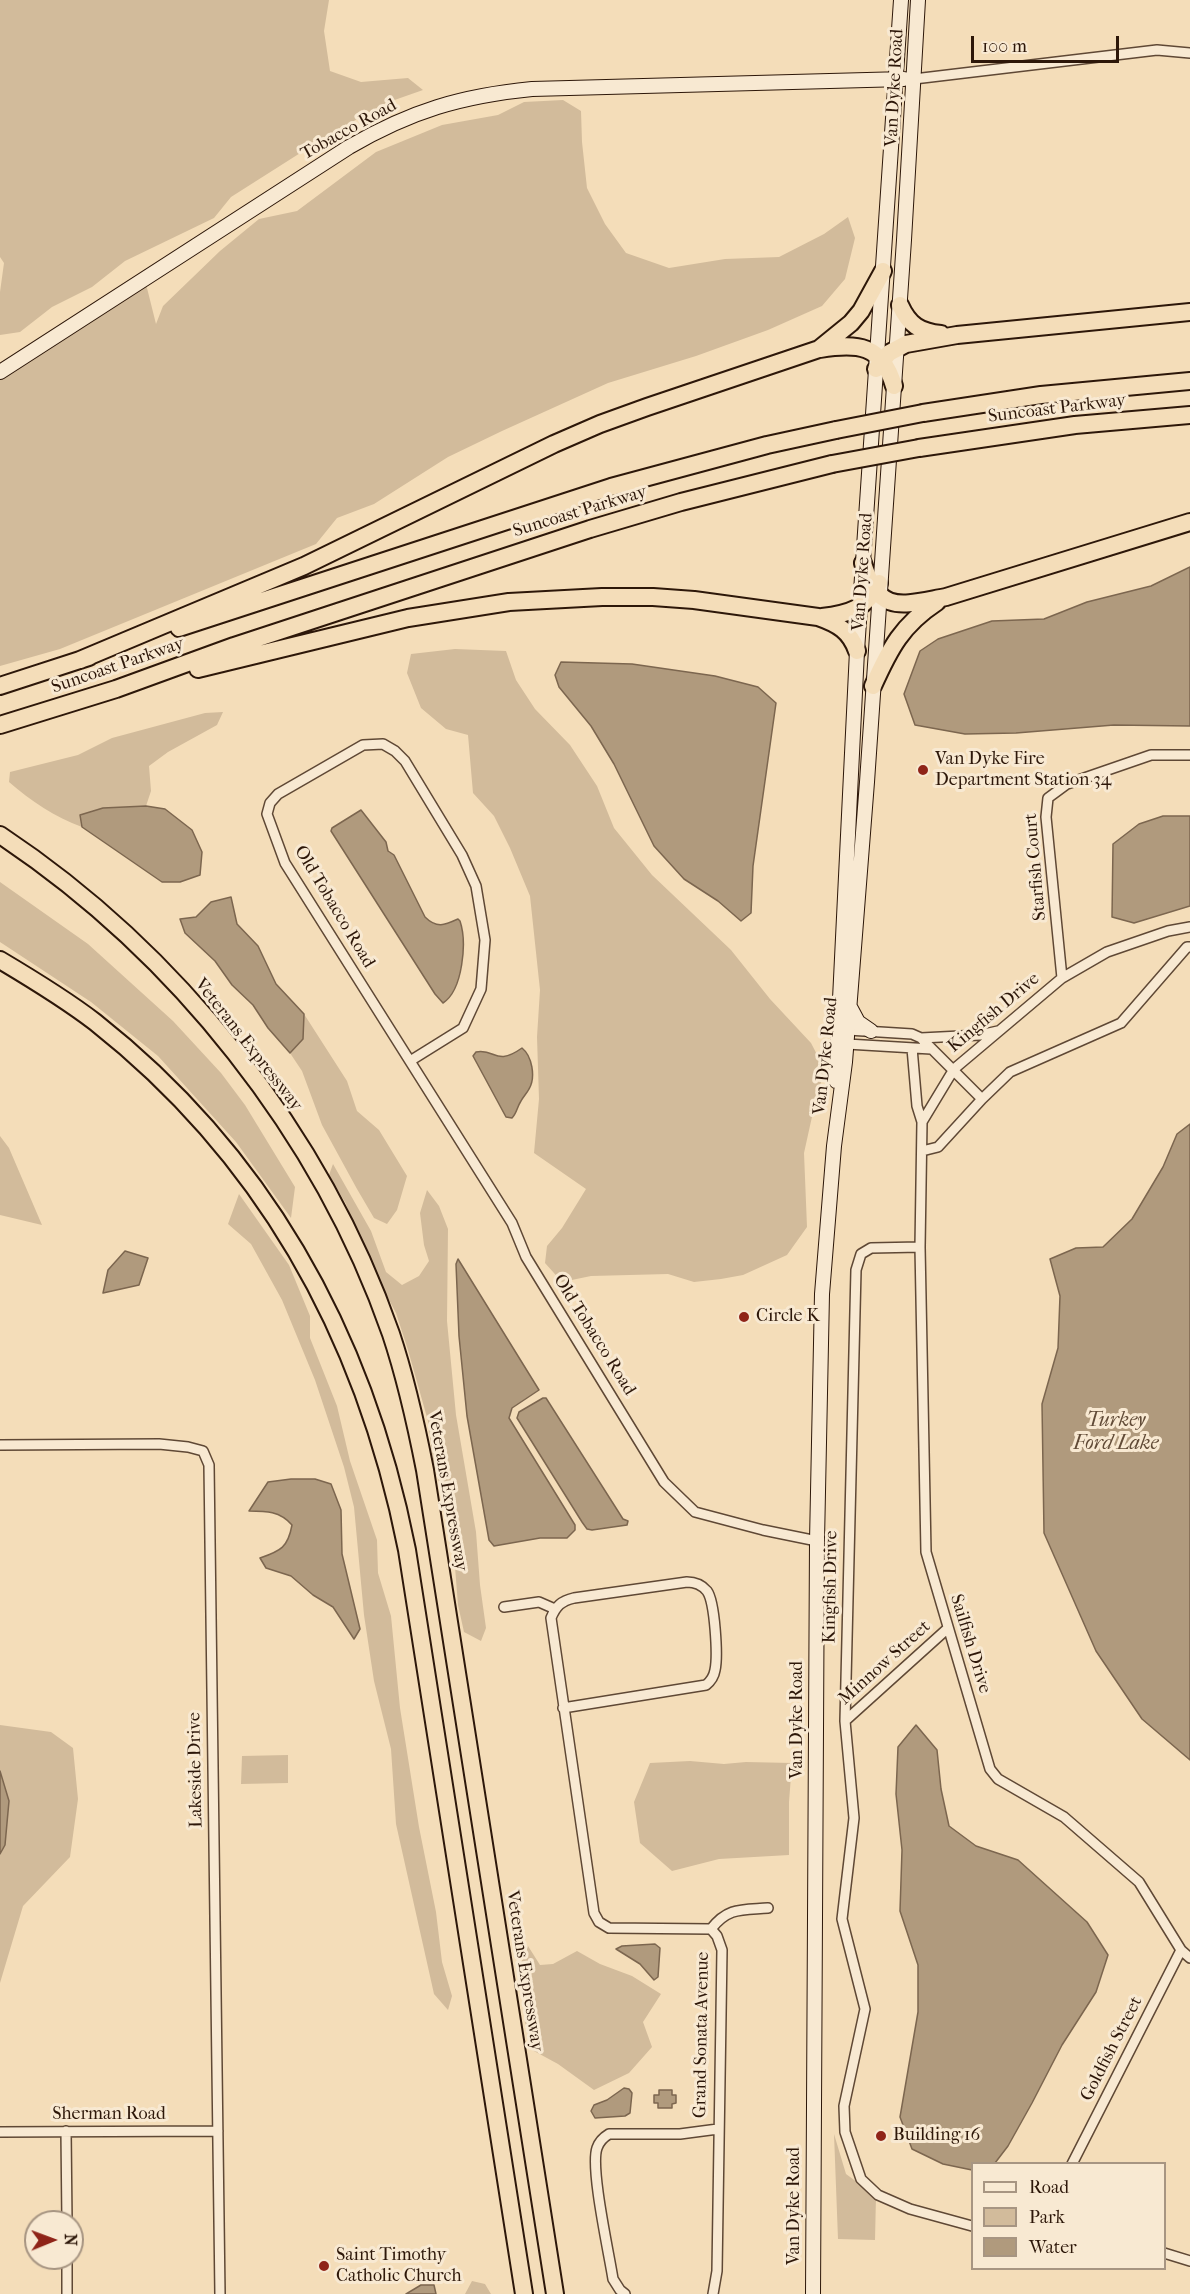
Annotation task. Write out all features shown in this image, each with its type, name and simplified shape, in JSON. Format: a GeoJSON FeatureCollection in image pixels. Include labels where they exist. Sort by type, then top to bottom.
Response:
{"type":"FeatureCollection","features":[{"type":"Feature","properties":{"kind":"highway"},"geometry":{"type":"LineString","coordinates":[[819,349],[861,311],[883,271]]}},
{"type":"Feature","properties":{"kind":"highway"},"geometry":{"type":"LineString","coordinates":[[900,305],[908,320],[918,329],[931,333],[957,335]]}},
{"type":"Feature","properties":{"kind":"highway"},"geometry":{"type":"LineString","coordinates":[[879,362],[897,347],[957,335],[1190,312]]}},
{"type":"Feature","properties":{"kind":"highway"},"geometry":{"type":"LineString","coordinates":[[80,660],[304,566],[459,489],[582,432],[647,406],[819,349],[853,345],[862,347],[879,362],[894,386]]}},
{"type":"Feature","properties":{"kind":"highway","name":"Suncoast Parkway"},"geometry":{"type":"LineString","coordinates":[[0,686],[611,487],[688,465],[836,430],[923,414],[1041,395],[1190,381]]}},
{"type":"Feature","properties":{"kind":"highway","name":"Suncoast Parkway"},"geometry":{"type":"LineString","coordinates":[[0,724],[116,689],[234,646],[590,529],[681,502],[832,464],[995,435],[1190,415]]}},
{"type":"Feature","properties":{"kind":"highway"},"geometry":{"type":"LineString","coordinates":[[863,563],[878,589],[894,603],[902,604],[946,597],[1190,522]]}},
{"type":"Feature","properties":{"kind":"highway"},"geometry":{"type":"LineString","coordinates":[[818,617],[844,614],[860,606],[878,589]]}},
{"type":"Feature","properties":{"kind":"highway"},"geometry":{"type":"LineString","coordinates":[[116,689],[408,618],[509,602],[592,597],[694,600],[818,617],[834,622],[845,630],[852,638],[857,651]]}},
{"type":"Feature","properties":{"kind":"highway"},"geometry":{"type":"LineString","coordinates":[[873,686],[890,648],[907,625],[946,597]]}},
{"type":"Feature","properties":{"kind":"highway","name":"Veterans Expressway"},"geometry":{"type":"LineString","coordinates":[[0,835],[64,882],[119,928],[183,992],[228,1045],[281,1117],[319,1178],[353,1244],[380,1306],[406,1385],[425,1470],[555,2294]]}},
{"type":"Feature","properties":{"kind":"highway"},"geometry":{"type":"LineString","coordinates":[[0,960],[95,1022],[161,1081],[213,1136],[264,1200],[285,1233],[328,1307],[358,1374],[390,1472],[407,1550],[524,2294]]}},
{"type":"Feature","properties":{"kind":"main road","name":"Van Dyke Road"},"geometry":{"type":"LineString","coordinates":[[813,2294],[822,1294],[844,1036],[857,651],[879,362],[901,0]]}},
{"type":"Feature","properties":{"kind":"main road","name":"Van Dyke Road"},"geometry":{"type":"LineString","coordinates":[[844,1036],[850,1007],[873,686],[878,589],[900,305],[918,0]]}},
{"type":"Feature","properties":{"kind":"main road","name":"Tobacco Road"},"geometry":{"type":"LineString","coordinates":[[0,372],[349,147],[386,125],[430,108],[489,93],[532,89],[914,79]]}},
{"type":"Feature","properties":{"kind":"main road"},"geometry":{"type":"LineString","coordinates":[[850,1007],[858,1022],[871,1031]]}},
{"type":"Feature","properties":{"kind":"street"},"geometry":{"type":"LineString","coordinates":[[914,79],[1156,50],[1190,53]]}},
{"type":"Feature","properties":{"kind":"street","name":"Old Tobacco Road"},"geometry":{"type":"LineString","coordinates":[[410,1061],[463,1028],[481,990],[484,940],[480,903],[476,886],[462,855],[405,762],[395,751],[383,744],[363,745],[278,794],[270,803],[267,814],[285,863],[512,1223],[526,1257],[664,1482],[695,1512],[763,1530],[818,1541]]}},
{"type":"Feature","properties":{"kind":"street","name":"Starfish Court"},"geometry":{"type":"LineString","coordinates":[[1062,978],[1046,817],[1048,798],[1067,784],[1151,755],[1190,755]]}},
{"type":"Feature","properties":{"kind":"street"},"geometry":{"type":"LineString","coordinates":[[1062,978],[1107,952],[1168,931],[1190,927]]}},
{"type":"Feature","properties":{"kind":"street"},"geometry":{"type":"LineString","coordinates":[[922,1151],[938,1147],[1010,1072],[1121,1023],[1190,946]]}},
{"type":"Feature","properties":{"kind":"street","name":"Kingfish Drive"},"geometry":{"type":"LineString","coordinates":[[922,1122],[954,1069],[1062,978]]}},
{"type":"Feature","properties":{"kind":"street"},"geometry":{"type":"LineString","coordinates":[[921,1038],[980,1035],[1000,1030]]}},
{"type":"Feature","properties":{"kind":"street"},"geometry":{"type":"LineString","coordinates":[[844,1036],[871,1031],[912,1034],[921,1038],[982,1099]]}},
{"type":"Feature","properties":{"kind":"street"},"geometry":{"type":"LineString","coordinates":[[844,1036],[912,1048],[931,1049]]}},
{"type":"Feature","properties":{"kind":"street"},"geometry":{"type":"LineString","coordinates":[[912,1048],[917,1106],[922,1122],[920,1247]]}},
{"type":"Feature","properties":{"kind":"street","name":"Kingfish Drive"},"geometry":{"type":"LineString","coordinates":[[920,1247],[871,1248],[861,1254],[856,1270],[844,1721],[854,1818],[842,1919],[865,2009],[844,2106],[845,2132],[861,2179],[878,2195],[910,2209],[971,2226]]}},
{"type":"Feature","properties":{"kind":"street","name":"Sailfish Drive"},"geometry":{"type":"LineString","coordinates":[[920,1247],[926,1552],[990,1769],[998,1779],[1064,1817],[1139,1882],[1181,1950],[1190,1958]]}},
{"type":"Feature","properties":{"kind":"street","name":"Lakeside Drive"},"geometry":{"type":"LineString","coordinates":[[0,1444],[159,1444],[203,1451],[209,1465],[220,2294]]}},
{"type":"Feature","properties":{"kind":"street"},"geometry":{"type":"LineString","coordinates":[[504,1607],[538,1602],[555,1609],[563,1600],[687,1582],[702,1586],[707,1592],[712,1603],[716,1663],[712,1680],[706,1685],[562,1708]]}},
{"type":"Feature","properties":{"kind":"street","name":"Grand Sonata Avenue"},"geometry":{"type":"LineString","coordinates":[[555,1609],[551,1618],[562,1708],[594,1913],[599,1922],[616,1929],[711,1929],[717,1936],[722,1950],[717,2271],[714,2294]]}},
{"type":"Feature","properties":{"kind":"street","name":"Minnow Street"},"geometry":{"type":"LineString","coordinates":[[844,1721],[947,1629]]}},
{"type":"Feature","properties":{"kind":"street"},"geometry":{"type":"LineString","coordinates":[[711,1929],[722,1916],[729,1913],[768,1908]]}},
{"type":"Feature","properties":{"kind":"street","name":"Goldfish Street"},"geometry":{"type":"LineString","coordinates":[[1073,2162],[1181,1950]]}},
{"type":"Feature","properties":{"kind":"street"},"geometry":{"type":"LineString","coordinates":[[625,2294],[614,2279],[597,2179],[595,2161],[597,2147],[609,2134],[680,2134],[718,2129]]}},
{"type":"Feature","properties":{"kind":"street"},"geometry":{"type":"LineString","coordinates":[[66,2131],[67,2210]]}},
{"type":"Feature","properties":{"kind":"street","name":"Sherman Road"},"geometry":{"type":"LineString","coordinates":[[0,2132],[218,2131]]}},
{"type":"Feature","properties":{"kind":"street"},"geometry":{"type":"LineString","coordinates":[[1166,2254],[1190,2261]]}},
{"type":"Feature","properties":{"kind":"street"},"geometry":{"type":"LineString","coordinates":[[67,2270],[67,2294]]}},
{"type":"Feature","properties":{"kind":"green space"},"geometry":{"type":"Polygon","coordinates":[[[0,0],[329,0],[324,31],[330,71],[361,82],[408,78],[423,90],[386,103],[327,136],[231,197],[214,218],[125,261],[92,287],[52,307],[20,332],[0,335],[0,292],[4,263],[0,257],[0,0]]]}},
{"type":"Feature","properties":{"kind":"green space"},"geometry":{"type":"Polygon","coordinates":[[[563,100],[581,111],[587,188],[605,224],[626,253],[669,268],[725,259],[779,257],[824,234],[848,217],[855,238],[845,279],[822,306],[768,330],[696,356],[608,383],[448,457],[374,504],[337,518],[316,544],[60,649],[0,666],[0,369],[145,280],[156,324],[163,306],[220,251],[259,219],[297,211],[376,152],[442,125],[498,115],[524,102],[563,100]]]}},
{"type":"Feature","properties":{"kind":"green space"},"geometry":{"type":"Polygon","coordinates":[[[455,649],[506,651],[516,680],[535,709],[570,745],[597,786],[614,828],[652,875],[731,950],[770,999],[811,1043],[825,1070],[817,1094],[804,1153],[807,1227],[787,1255],[743,1275],[694,1282],[668,1274],[591,1276],[562,1282],[545,1263],[547,1246],[562,1228],[586,1189],[534,1153],[539,1099],[537,1037],[540,990],[530,896],[494,816],[473,793],[468,735],[446,729],[421,708],[407,673],[411,654],[455,649]]]}},
{"type":"Feature","properties":{"kind":"green space"},"geometry":{"type":"Polygon","coordinates":[[[223,712],[217,725],[168,752],[149,766],[151,791],[146,806],[103,808],[80,815],[82,827],[44,808],[9,782],[10,772],[78,755],[112,738],[205,713],[223,712]]]}},
{"type":"Feature","properties":{"kind":"green space"},"geometry":{"type":"Polygon","coordinates":[[[0,882],[88,944],[173,1021],[221,1073],[245,1105],[295,1187],[291,1218],[236,1142],[158,1056],[91,1002],[0,942],[0,882]]]}},
{"type":"Feature","properties":{"kind":"green space"},"geometry":{"type":"Polygon","coordinates":[[[304,1014],[347,1081],[357,1111],[379,1130],[407,1176],[397,1210],[387,1224],[374,1218],[357,1189],[322,1125],[302,1071],[290,1053],[303,1039],[304,1014]]]}},
{"type":"Feature","properties":{"kind":"green space"},"geometry":{"type":"Polygon","coordinates":[[[0,1136],[9,1148],[42,1225],[0,1215],[0,1136]]]}},
{"type":"Feature","properties":{"kind":"green space"},"geometry":{"type":"Polygon","coordinates":[[[333,1164],[371,1231],[386,1272],[402,1285],[419,1276],[429,1261],[424,1245],[420,1213],[427,1190],[439,1206],[448,1229],[447,1321],[456,1415],[476,1532],[486,1628],[481,1641],[464,1632],[458,1605],[452,1529],[433,1461],[428,1421],[408,1350],[396,1313],[362,1249],[346,1204],[329,1175],[333,1164]]]}},
{"type":"Feature","properties":{"kind":"green space"},"geometry":{"type":"Polygon","coordinates":[[[239,1194],[289,1265],[310,1316],[310,1338],[337,1406],[350,1461],[377,1540],[378,1573],[391,1616],[400,1708],[419,1827],[436,1912],[442,1962],[452,1996],[448,2010],[434,1994],[396,1824],[391,1749],[374,1681],[364,1615],[354,1507],[344,1467],[315,1380],[282,1300],[251,1244],[228,1224],[239,1194]]]}},
{"type":"Feature","properties":{"kind":"green space"},"geometry":{"type":"Polygon","coordinates":[[[0,1725],[51,1732],[73,1748],[78,1799],[70,1857],[23,1906],[0,1983],[0,1854],[5,1845],[9,1801],[0,1771],[0,1725]]]}},
{"type":"Feature","properties":{"kind":"green space"},"geometry":{"type":"Polygon","coordinates":[[[288,1755],[288,1783],[241,1784],[242,1756],[288,1755]]]}},
{"type":"Feature","properties":{"kind":"green space"},"geometry":{"type":"Polygon","coordinates":[[[690,1761],[724,1764],[792,1763],[789,1855],[719,1859],[672,1871],[640,1843],[634,1802],[650,1763],[690,1761]]]}},
{"type":"Feature","properties":{"kind":"green space"},"geometry":{"type":"Polygon","coordinates":[[[528,1946],[540,1965],[553,1964],[577,1951],[600,1964],[632,1976],[661,1994],[643,2022],[652,2047],[629,2073],[594,2090],[558,2064],[534,2051],[525,2022],[527,2007],[521,1963],[528,1946]]]}},
{"type":"Feature","properties":{"kind":"green space"},"geometry":{"type":"Polygon","coordinates":[[[834,2134],[846,2174],[876,2196],[875,2240],[838,2239],[834,2134]]]}},
{"type":"Feature","properties":{"kind":"green space"},"geometry":{"type":"Polygon","coordinates":[[[472,2281],[485,2284],[491,2294],[465,2294],[472,2281]]]}},
{"type":"Feature","properties":{"kind":"water"},"geometry":{"type":"Polygon","coordinates":[[[1190,567],[1190,726],[1114,725],[1016,733],[965,734],[915,725],[904,694],[920,651],[938,639],[992,621],[1044,619],[1087,602],[1151,586],[1190,567]]]}},
{"type":"Feature","properties":{"kind":"water"},"geometry":{"type":"Polygon","coordinates":[[[561,662],[632,664],[715,676],[758,687],[776,703],[753,866],[751,913],[741,921],[718,901],[684,879],[654,846],[614,764],[591,726],[559,687],[555,675],[561,662]]]}},
{"type":"Feature","properties":{"kind":"water"},"geometry":{"type":"Polygon","coordinates":[[[146,806],[165,809],[192,830],[202,852],[200,875],[180,882],[162,882],[82,827],[80,815],[103,808],[146,806]]]}},
{"type":"Feature","properties":{"kind":"water"},"geometry":{"type":"Polygon","coordinates":[[[361,810],[386,842],[388,851],[394,855],[425,917],[437,924],[445,924],[458,919],[460,921],[463,941],[462,965],[455,988],[443,1003],[331,831],[332,828],[361,810]]]}},
{"type":"Feature","properties":{"kind":"water"},"geometry":{"type":"Polygon","coordinates":[[[1163,816],[1190,816],[1190,906],[1134,923],[1112,917],[1113,844],[1139,824],[1163,816]]]}},
{"type":"Feature","properties":{"kind":"water"},"geometry":{"type":"Polygon","coordinates":[[[231,897],[237,924],[258,946],[276,984],[304,1014],[303,1039],[290,1053],[268,1028],[253,1005],[232,985],[215,961],[185,933],[180,919],[196,917],[211,902],[231,897]]]}},
{"type":"Feature","properties":{"kind":"water"},"geometry":{"type":"Polygon","coordinates":[[[522,1048],[530,1061],[531,1084],[514,1116],[506,1117],[473,1056],[476,1052],[483,1051],[501,1057],[522,1048]]]}},
{"type":"Feature","properties":{"kind":"water","name":"Turkey Ford Lake"},"geometry":{"type":"Polygon","coordinates":[[[1190,1124],[1190,1760],[1142,1719],[1096,1651],[1044,1533],[1042,1404],[1058,1348],[1060,1296],[1050,1259],[1076,1248],[1103,1247],[1132,1219],[1163,1167],[1177,1134],[1190,1124]]]}},
{"type":"Feature","properties":{"kind":"water"},"geometry":{"type":"Polygon","coordinates":[[[125,1251],[148,1258],[139,1285],[103,1293],[108,1270],[125,1251]]]}},
{"type":"Feature","properties":{"kind":"water"},"geometry":{"type":"Polygon","coordinates":[[[458,1259],[539,1390],[512,1408],[509,1418],[575,1525],[575,1530],[567,1538],[540,1538],[494,1546],[489,1540],[467,1416],[459,1336],[456,1264],[458,1259]]]}},
{"type":"Feature","properties":{"kind":"water"},"geometry":{"type":"Polygon","coordinates":[[[546,1398],[623,1519],[628,1521],[627,1525],[592,1530],[587,1529],[582,1522],[517,1418],[519,1412],[546,1398]]]}},
{"type":"Feature","properties":{"kind":"water"},"geometry":{"type":"Polygon","coordinates":[[[315,1479],[331,1484],[341,1510],[342,1554],[360,1629],[354,1639],[333,1607],[313,1595],[291,1576],[266,1568],[260,1558],[273,1553],[286,1543],[292,1525],[278,1514],[249,1511],[268,1482],[315,1479]]]}},
{"type":"Feature","properties":{"kind":"water"},"geometry":{"type":"Polygon","coordinates":[[[916,1725],[937,1750],[941,1789],[949,1826],[976,1846],[1018,1860],[1087,1922],[1108,1955],[1096,1992],[1062,2045],[1008,2146],[996,2162],[971,2162],[971,2170],[943,2164],[912,2149],[900,2117],[918,2012],[918,1965],[900,1911],[902,1850],[896,1794],[898,1747],[916,1725]]]}},
{"type":"Feature","properties":{"kind":"water"},"geometry":{"type":"Polygon","coordinates":[[[0,1771],[9,1801],[5,1845],[0,1854],[0,1771]]]}},
{"type":"Feature","properties":{"kind":"water"},"geometry":{"type":"Polygon","coordinates":[[[655,1944],[660,1948],[658,1977],[654,1980],[640,1964],[616,1949],[622,1946],[655,1944]]]}},
{"type":"Feature","properties":{"kind":"water"},"geometry":{"type":"Polygon","coordinates":[[[624,2088],[629,2089],[632,2093],[630,2113],[625,2116],[595,2118],[591,2111],[594,2105],[607,2100],[624,2088]]]}},
{"type":"Feature","properties":{"kind":"water"},"geometry":{"type":"Polygon","coordinates":[[[659,2090],[672,2090],[672,2095],[676,2095],[676,2103],[672,2104],[672,2108],[658,2108],[658,2103],[654,2103],[654,2095],[659,2095],[659,2090]]]}},
{"type":"Feature","properties":{"kind":"water"},"geometry":{"type":"Polygon","coordinates":[[[421,2285],[434,2285],[436,2294],[406,2294],[421,2285]]]}},
{"type":"Feature","properties":{"kind":"place","name":"Van Dyke Fire Department Station 34"},"geometry":{"type":"Point","coordinates":[923,770]}},
{"type":"Feature","properties":{"kind":"place","name":"Circle K"},"geometry":{"type":"Point","coordinates":[744,1317]}},
{"type":"Feature","properties":{"kind":"place","name":"Building 16"},"geometry":{"type":"Point","coordinates":[881,2136]}},
{"type":"Feature","properties":{"kind":"place","name":"Saint Timothy Catholic Church"},"geometry":{"type":"Point","coordinates":[324,2266]}}]}
